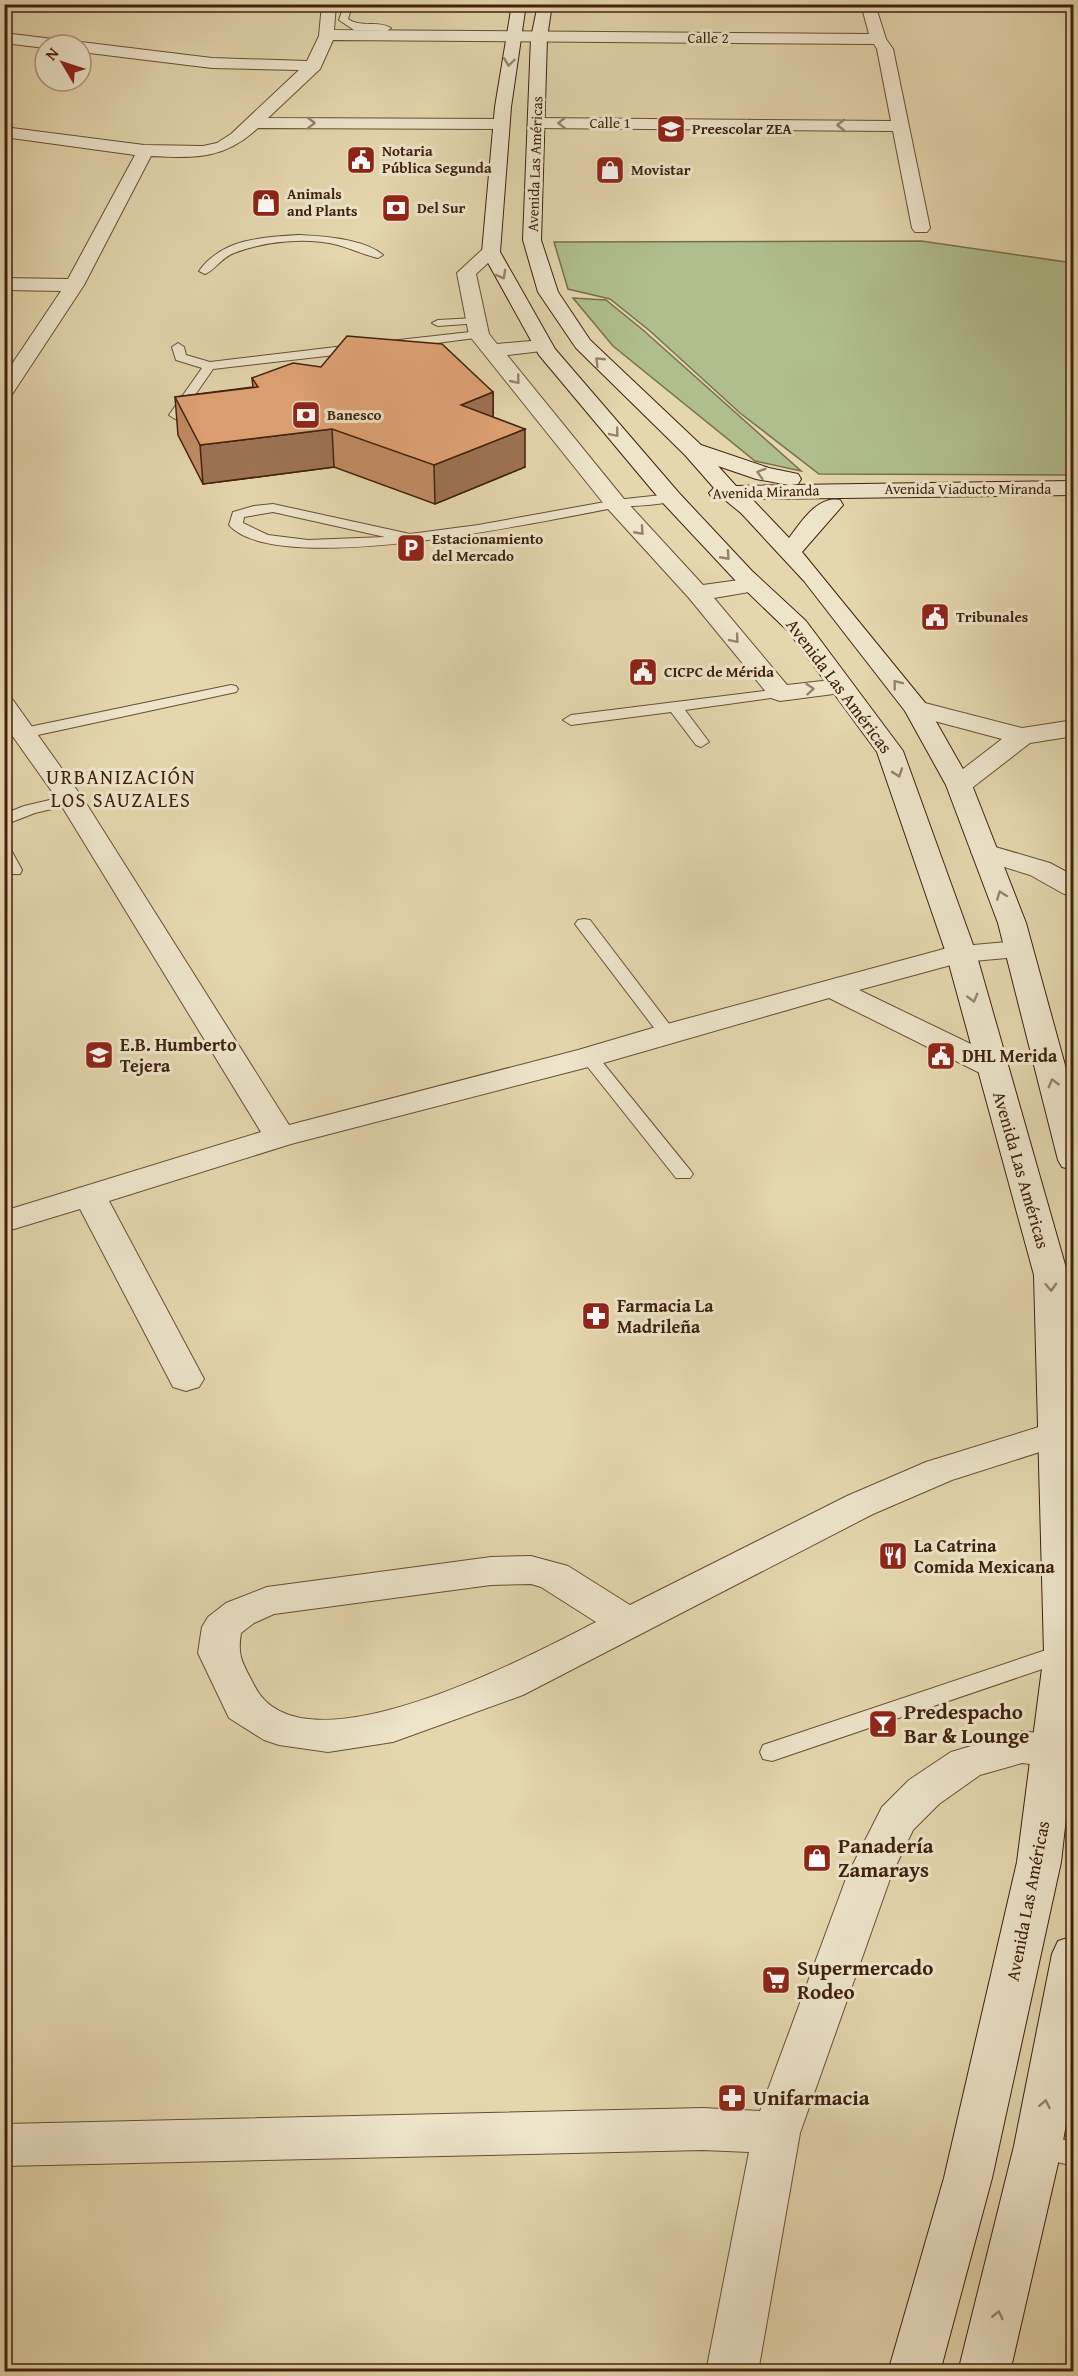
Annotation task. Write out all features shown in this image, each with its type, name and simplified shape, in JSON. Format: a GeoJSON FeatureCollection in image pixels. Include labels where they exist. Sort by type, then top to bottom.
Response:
{"type":"FeatureCollection","features":[{"type":"Feature","properties":{"kind":"street"},"geometry":{"type":"LineString","coordinates":[[4,132],[146,150],[189,152],[225,146],[314,66],[328,35],[329,4]]}},
{"type":"Feature","properties":{"kind":"street","name":"Avenida Las Américas"},"geometry":{"type":"LineString","coordinates":[[519,4],[512,37],[501,124],[491,252],[543,346],[679,505],[753,585],[797,626],[840,687],[890,751],[961,953],[1051,1275],[1064,1653],[1053,1750],[1039,1862],[968,2178],[914,2372]]}},
{"type":"Feature","properties":{"kind":"street","name":"Avenida Las Américas"},"geometry":{"type":"LineString","coordinates":[[545,4],[539,38],[532,240],[548,292],[582,344],[693,450],[812,576],[917,709],[959,785],[1012,922],[1074,1160]]}},
{"type":"Feature","properties":{"kind":"street"},"geometry":{"type":"LineString","coordinates":[[868,4],[878,39],[885,49],[921,228]]}},
{"type":"Feature","properties":{"kind":"street","name":"Calle 2"},"geometry":{"type":"LineString","coordinates":[[328,35],[878,39]]}},
{"type":"Feature","properties":{"kind":"street"},"geometry":{"type":"LineString","coordinates":[[4,38],[33,42]]}},
{"type":"Feature","properties":{"kind":"street"},"geometry":{"type":"LineString","coordinates":[[93,48],[212,63],[314,66]]}},
{"type":"Feature","properties":{"kind":"street"},"geometry":{"type":"LineString","coordinates":[[252,123],[501,124]]}},
{"type":"Feature","properties":{"kind":"street","name":"Calle 1"},"geometry":{"type":"LineString","coordinates":[[536,123],[900,126]]}},
{"type":"Feature","properties":{"kind":"street"},"geometry":{"type":"LineString","coordinates":[[4,392],[74,285],[146,150]]}},
{"type":"Feature","properties":{"kind":"street"},"geometry":{"type":"LineString","coordinates":[[491,252],[466,273],[482,335],[616,504],[697,593],[780,693],[840,687]]}},
{"type":"Feature","properties":{"kind":"street"},"geometry":{"type":"LineString","coordinates":[[4,284],[74,285]]}},
{"type":"Feature","properties":{"kind":"street"},"geometry":{"type":"LineString","coordinates":[[482,335],[543,346]]}},
{"type":"Feature","properties":{"kind":"street"},"geometry":{"type":"LineString","coordinates":[[693,450],[835,497],[790,552]]}},
{"type":"Feature","properties":{"kind":"street","name":"Avenida Viaducto Miranda"},"geometry":{"type":"LineString","coordinates":[[868,496],[1074,488]]}},
{"type":"Feature","properties":{"kind":"street","name":"Avenida Miranda"},"geometry":{"type":"LineString","coordinates":[[679,505],[739,500],[868,496]]}},
{"type":"Feature","properties":{"kind":"street","name":"Avenida Viaducto Miranda"},"geometry":{"type":"LineString","coordinates":[[868,496],[1074,502]]}},
{"type":"Feature","properties":{"kind":"street"},"geometry":{"type":"LineString","coordinates":[[697,593],[753,585]]}},
{"type":"Feature","properties":{"kind":"street"},"geometry":{"type":"LineString","coordinates":[[4,705],[71,800],[280,1137]]}},
{"type":"Feature","properties":{"kind":"street"},"geometry":{"type":"LineString","coordinates":[[917,709],[1022,736],[1074,728]]}},
{"type":"Feature","properties":{"kind":"street"},"geometry":{"type":"LineString","coordinates":[[959,785],[1022,736]]}},
{"type":"Feature","properties":{"kind":"street"},"geometry":{"type":"LineString","coordinates":[[985,852],[1040,869],[1074,888]]}},
{"type":"Feature","properties":{"kind":"street"},"geometry":{"type":"LineString","coordinates":[[4,1222],[280,1137],[589,1057],[667,1033],[961,953],[1018,950]]}},
{"type":"Feature","properties":{"kind":"street"},"geometry":{"type":"LineString","coordinates":[[834,988],[992,1066]]}},
{"type":"Feature","properties":{"kind":"street"},"geometry":{"type":"LineString","coordinates":[[89,1195],[186,1379]]}},
{"type":"Feature","properties":{"kind":"street"},"geometry":{"type":"LineString","coordinates":[[629,1624],[554,1576],[531,1570],[490,1571],[267,1601],[240,1613],[222,1628],[218,1653],[244,1707],[279,1729],[327,1736],[393,1726],[498,1688],[629,1624],[860,1505],[939,1471],[1055,1434]]}},
{"type":"Feature","properties":{"kind":"street"},"geometry":{"type":"LineString","coordinates":[[732,2372],[776,2133],[869,1876],[897,1819],[924,1792],[966,1763],[1023,1747],[1053,1750]]}},
{"type":"Feature","properties":{"kind":"street"},"geometry":{"type":"LineString","coordinates":[[984,2372],[1056,2150],[1074,1954]]}},
{"type":"Feature","properties":{"kind":"street"},"geometry":{"type":"LineString","coordinates":[[4,2145],[691,2129],[776,2133]]}},
{"type":"Feature","properties":{"kind":"lane"},"geometry":{"type":"LineString","coordinates":[[354,4],[347,8],[343,20],[354,27],[387,28],[381,36]]}},
{"type":"Feature","properties":{"kind":"lane"},"geometry":{"type":"LineString","coordinates":[[205,271],[209,261],[234,248],[267,241],[298,238],[352,245],[378,255]]}},
{"type":"Feature","properties":{"kind":"lane"},"geometry":{"type":"LineString","coordinates":[[438,322],[482,335]]}},
{"type":"Feature","properties":{"kind":"lane"},"geometry":{"type":"LineString","coordinates":[[177,347],[180,357],[209,366],[482,335]]}},
{"type":"Feature","properties":{"kind":"lane"},"geometry":{"type":"LineString","coordinates":[[175,415],[209,366]]}},
{"type":"Feature","properties":{"kind":"lane"},"geometry":{"type":"LineString","coordinates":[[409,538],[273,508],[238,515],[236,525],[244,532],[264,538],[302,543],[378,542],[409,538],[541,518],[616,504],[679,505]]}},
{"type":"Feature","properties":{"kind":"lane"},"geometry":{"type":"LineString","coordinates":[[24,733],[231,689]]}},
{"type":"Feature","properties":{"kind":"lane"},"geometry":{"type":"LineString","coordinates":[[571,720],[780,693]]}},
{"type":"Feature","properties":{"kind":"lane"},"geometry":{"type":"LineString","coordinates":[[675,706],[701,742]]}},
{"type":"Feature","properties":{"kind":"lane"},"geometry":{"type":"LineString","coordinates":[[4,819],[30,809],[71,800]]}},
{"type":"Feature","properties":{"kind":"lane"},"geometry":{"type":"LineString","coordinates":[[4,851],[14,870]]}},
{"type":"Feature","properties":{"kind":"lane"},"geometry":{"type":"LineString","coordinates":[[584,924],[667,1033]]}},
{"type":"Feature","properties":{"kind":"lane"},"geometry":{"type":"LineString","coordinates":[[589,1057],[683,1174]]}},
{"type":"Feature","properties":{"kind":"lane"},"geometry":{"type":"LineString","coordinates":[[772,1752],[1064,1653]]}},
{"type":"Feature","properties":{"kind":"green space"},"geometry":{"type":"Polygon","coordinates":[[[921,241],[1073,263],[1073,475],[819,474],[740,413],[650,331],[610,299],[568,289],[554,242],[921,241]]]}},
{"type":"Feature","properties":{"kind":"green space"},"geometry":{"type":"Polygon","coordinates":[[[573,298],[606,300],[643,330],[801,471],[755,461],[613,346],[573,298]]]}},
{"type":"Feature","properties":{"kind":"building"},"geometry":{"type":"Polygon","coordinates":[[[347,336],[442,344],[493,392],[461,405],[525,429],[434,465],[332,429],[200,445],[175,397],[258,387],[252,378],[293,363],[321,367],[347,336]]]}},
{"type":"Feature","properties":{"kind":"place","name":"Preescolar ZEA"},"geometry":{"type":"Point","coordinates":[671,129]}},
{"type":"Feature","properties":{"kind":"place","name":"Notaria Pública Segunda"},"geometry":{"type":"Point","coordinates":[361,160]}},
{"type":"Feature","properties":{"kind":"place","name":"Movistar"},"geometry":{"type":"Point","coordinates":[610,170]}},
{"type":"Feature","properties":{"kind":"place","name":"Animals and Plants"},"geometry":{"type":"Point","coordinates":[266,203]}},
{"type":"Feature","properties":{"kind":"place","name":"Del Sur"},"geometry":{"type":"Point","coordinates":[396,208]}},
{"type":"Feature","properties":{"kind":"place","name":"Banesco"},"geometry":{"type":"Point","coordinates":[306,415]}},
{"type":"Feature","properties":{"kind":"place","name":"Estacionamiento del Mercado"},"geometry":{"type":"Point","coordinates":[411,548]}},
{"type":"Feature","properties":{"kind":"place","name":"Tribunales"},"geometry":{"type":"Point","coordinates":[935,617]}},
{"type":"Feature","properties":{"kind":"place","name":"CICPC de Mérida"},"geometry":{"type":"Point","coordinates":[643,672]}},
{"type":"Feature","properties":{"kind":"place","name":"E.B. Humberto Tejera"},"geometry":{"type":"Point","coordinates":[99,1055]}},
{"type":"Feature","properties":{"kind":"place","name":"DHL Merida"},"geometry":{"type":"Point","coordinates":[941,1056]}},
{"type":"Feature","properties":{"kind":"place","name":"Farmacia La Madrileña"},"geometry":{"type":"Point","coordinates":[596,1316]}},
{"type":"Feature","properties":{"kind":"place","name":"La Catrina Comida Mexicana"},"geometry":{"type":"Point","coordinates":[893,1556]}},
{"type":"Feature","properties":{"kind":"place","name":"Predespacho Bar & Lounge"},"geometry":{"type":"Point","coordinates":[883,1724]}},
{"type":"Feature","properties":{"kind":"place","name":"Panadería Zamarays"},"geometry":{"type":"Point","coordinates":[817,1858]}},
{"type":"Feature","properties":{"kind":"place","name":"Supermercado Rodeo"},"geometry":{"type":"Point","coordinates":[776,1980]}},
{"type":"Feature","properties":{"kind":"place","name":"Unifarmacia"},"geometry":{"type":"Point","coordinates":[732,2098]}},
{"type":"Feature","properties":{"kind":"district","name":"URBANIZACIÓN LOS SAUZALES"},"geometry":{"type":"Point","coordinates":[121,788]}}]}
